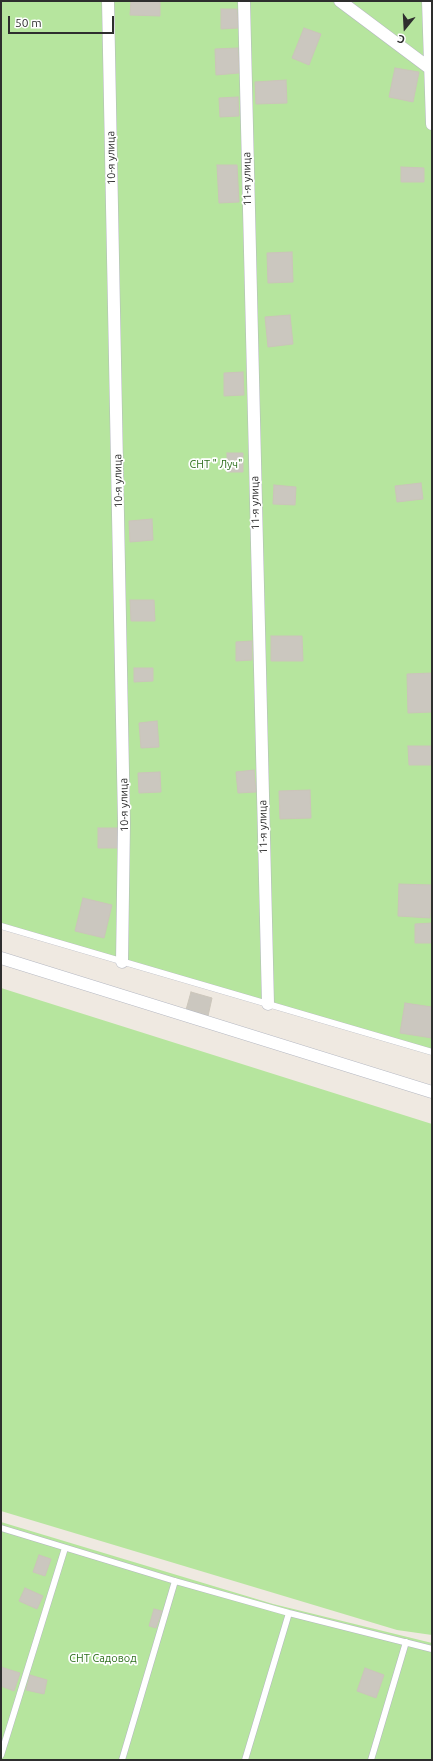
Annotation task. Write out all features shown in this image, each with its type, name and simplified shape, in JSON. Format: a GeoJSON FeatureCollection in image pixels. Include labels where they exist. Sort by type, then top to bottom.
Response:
{"type":"FeatureCollection","features":[{"type":"Feature","properties":{"kind":"street","name":"10-я улица"},"geometry":{"type":"LineString","coordinates":[[108,1],[124,823],[122,962]]}},
{"type":"Feature","properties":{"kind":"street","name":"11-я улица"},"geometry":{"type":"LineString","coordinates":[[244,1],[268,1004]]}},
{"type":"Feature","properties":{"kind":"street"},"geometry":{"type":"LineString","coordinates":[[340,1],[432,70]]}},
{"type":"Feature","properties":{"kind":"street"},"geometry":{"type":"LineString","coordinates":[[428,1],[432,70],[432,124]]}},
{"type":"Feature","properties":{"kind":"street"},"geometry":{"type":"LineString","coordinates":[[1,958],[432,1092]]}},
{"type":"Feature","properties":{"kind":"lane"},"geometry":{"type":"LineString","coordinates":[[1,926],[432,1052]]}},
{"type":"Feature","properties":{"kind":"lane"},"geometry":{"type":"LineString","coordinates":[[1,1528],[175,1581],[289,1613],[432,1649]]}},
{"type":"Feature","properties":{"kind":"lane"},"geometry":{"type":"LineString","coordinates":[[1,1755],[65,1548]]}},
{"type":"Feature","properties":{"kind":"lane"},"geometry":{"type":"LineString","coordinates":[[122,1760],[175,1581]]}},
{"type":"Feature","properties":{"kind":"lane"},"geometry":{"type":"LineString","coordinates":[[245,1760],[289,1613]]}},
{"type":"Feature","properties":{"kind":"lane"},"geometry":{"type":"LineString","coordinates":[[371,1760],[406,1642]]}},
{"type":"Feature","properties":{"kind":"green space","name":"СНТ \" Луч\""},"geometry":{"type":"Polygon","coordinates":[[[1,1],[432,1],[432,1055],[1,927],[1,1]]]}},
{"type":"Feature","properties":{"kind":"green space"},"geometry":{"type":"Polygon","coordinates":[[[1,988],[432,1124],[432,1635],[397,1630],[1,1511],[1,988]]]}},
{"type":"Feature","properties":{"kind":"green space","name":"СНТ Садовод"},"geometry":{"type":"Polygon","coordinates":[[[1,1522],[273,1604],[432,1643],[432,1760],[1,1760],[1,1522]]]}},
{"type":"Feature","properties":{"kind":"building"},"geometry":{"type":"Polygon","coordinates":[[[131,1],[160,1],[160,16],[130,15],[131,1]]]}},
{"type":"Feature","properties":{"kind":"building"},"geometry":{"type":"Polygon","coordinates":[[[221,9],[237,9],[238,28],[221,29],[221,9]]]}},
{"type":"Feature","properties":{"kind":"building"},"geometry":{"type":"Polygon","coordinates":[[[304,28],[321,34],[309,65],[292,58],[304,28]]]}},
{"type":"Feature","properties":{"kind":"building"},"geometry":{"type":"Polygon","coordinates":[[[238,48],[239,73],[216,75],[215,49],[238,48]]]}},
{"type":"Feature","properties":{"kind":"building"},"geometry":{"type":"Polygon","coordinates":[[[395,68],[419,72],[413,102],[389,97],[395,68]]]}},
{"type":"Feature","properties":{"kind":"building"},"geometry":{"type":"Polygon","coordinates":[[[286,80],[287,103],[256,104],[255,82],[286,80]]]}},
{"type":"Feature","properties":{"kind":"building"},"geometry":{"type":"Polygon","coordinates":[[[238,97],[239,116],[220,117],[219,98],[238,97]]]}},
{"type":"Feature","properties":{"kind":"building"},"geometry":{"type":"Polygon","coordinates":[[[217,165],[237,165],[239,202],[219,203],[217,165]]]}},
{"type":"Feature","properties":{"kind":"building"},"geometry":{"type":"Polygon","coordinates":[[[401,167],[424,168],[424,182],[401,182],[401,167]]]}},
{"type":"Feature","properties":{"kind":"building"},"geometry":{"type":"Polygon","coordinates":[[[292,252],[293,282],[268,283],[267,253],[292,252]]]}},
{"type":"Feature","properties":{"kind":"building"},"geometry":{"type":"Polygon","coordinates":[[[290,315],[293,344],[268,347],[265,317],[290,315]]]}},
{"type":"Feature","properties":{"kind":"building"},"geometry":{"type":"Polygon","coordinates":[[[243,372],[244,395],[224,396],[224,373],[243,372]]]}},
{"type":"Feature","properties":{"kind":"building"},"geometry":{"type":"Polygon","coordinates":[[[227,453],[243,453],[243,472],[227,472],[227,453]]]}},
{"type":"Feature","properties":{"kind":"building"},"geometry":{"type":"Polygon","coordinates":[[[421,483],[423,499],[397,502],[395,486],[421,483]]]}},
{"type":"Feature","properties":{"kind":"building"},"geometry":{"type":"Polygon","coordinates":[[[274,485],[296,487],[295,505],[273,504],[274,485]]]}},
{"type":"Feature","properties":{"kind":"building"},"geometry":{"type":"Polygon","coordinates":[[[152,519],[153,540],[130,542],[129,521],[152,519]]]}},
{"type":"Feature","properties":{"kind":"building"},"geometry":{"type":"Polygon","coordinates":[[[130,600],[154,600],[155,621],[131,621],[130,600]]]}},
{"type":"Feature","properties":{"kind":"building"},"geometry":{"type":"Polygon","coordinates":[[[271,636],[302,636],[303,661],[271,661],[271,636]]]}},
{"type":"Feature","properties":{"kind":"building"},"geometry":{"type":"Polygon","coordinates":[[[252,641],[252,660],[236,661],[236,642],[252,641]]]}},
{"type":"Feature","properties":{"kind":"building"},"geometry":{"type":"Polygon","coordinates":[[[134,668],[153,668],[153,681],[134,682],[134,668]]]}},
{"type":"Feature","properties":{"kind":"building"},"geometry":{"type":"Polygon","coordinates":[[[432,673],[432,712],[408,713],[407,674],[432,673]]]}},
{"type":"Feature","properties":{"kind":"building"},"geometry":{"type":"Polygon","coordinates":[[[157,721],[159,747],[141,748],[139,723],[157,721]]]}},
{"type":"Feature","properties":{"kind":"building"},"geometry":{"type":"Polygon","coordinates":[[[408,746],[432,746],[432,765],[409,765],[408,746]]]}},
{"type":"Feature","properties":{"kind":"building"},"geometry":{"type":"Polygon","coordinates":[[[254,770],[256,792],[238,793],[236,772],[254,770]]]}},
{"type":"Feature","properties":{"kind":"building"},"geometry":{"type":"Polygon","coordinates":[[[160,772],[161,792],[139,793],[138,773],[160,772]]]}},
{"type":"Feature","properties":{"kind":"building"},"geometry":{"type":"Polygon","coordinates":[[[310,790],[311,818],[280,819],[279,791],[310,790]]]}},
{"type":"Feature","properties":{"kind":"building"},"geometry":{"type":"Polygon","coordinates":[[[98,828],[118,828],[118,848],[98,848],[98,828]]]}},
{"type":"Feature","properties":{"kind":"building"},"geometry":{"type":"Polygon","coordinates":[[[399,884],[432,885],[430,918],[398,916],[399,884]]]}},
{"type":"Feature","properties":{"kind":"building"},"geometry":{"type":"Polygon","coordinates":[[[83,898],[112,905],[104,938],[75,931],[83,898]]]}},
{"type":"Feature","properties":{"kind":"building"},"geometry":{"type":"Polygon","coordinates":[[[432,923],[432,943],[415,943],[415,924],[432,923]]]}},
{"type":"Feature","properties":{"kind":"building"},"geometry":{"type":"Polygon","coordinates":[[[191,992],[212,998],[208,1016],[186,1010],[191,992]]]}},
{"type":"Feature","properties":{"kind":"building"},"geometry":{"type":"Polygon","coordinates":[[[405,1003],[432,1007],[432,1038],[400,1033],[405,1003]]]}},
{"type":"Feature","properties":{"kind":"building"},"geometry":{"type":"Polygon","coordinates":[[[39,1555],[51,1559],[45,1576],[33,1572],[39,1555]]]}},
{"type":"Feature","properties":{"kind":"building"},"geometry":{"type":"Polygon","coordinates":[[[25,1588],[43,1596],[37,1609],[19,1601],[25,1588]]]}},
{"type":"Feature","properties":{"kind":"building"},"geometry":{"type":"Polygon","coordinates":[[[154,1609],[162,1611],[156,1628],[149,1626],[154,1609]]]}},
{"type":"Feature","properties":{"kind":"building"},"geometry":{"type":"Polygon","coordinates":[[[1,1667],[20,1673],[14,1691],[1,1686],[1,1667]]]}},
{"type":"Feature","properties":{"kind":"building"},"geometry":{"type":"Polygon","coordinates":[[[365,1668],[384,1675],[376,1698],[357,1691],[365,1668]]]}},
{"type":"Feature","properties":{"kind":"building"},"geometry":{"type":"Polygon","coordinates":[[[30,1675],[47,1680],[44,1694],[26,1690],[30,1675]]]}}]}
